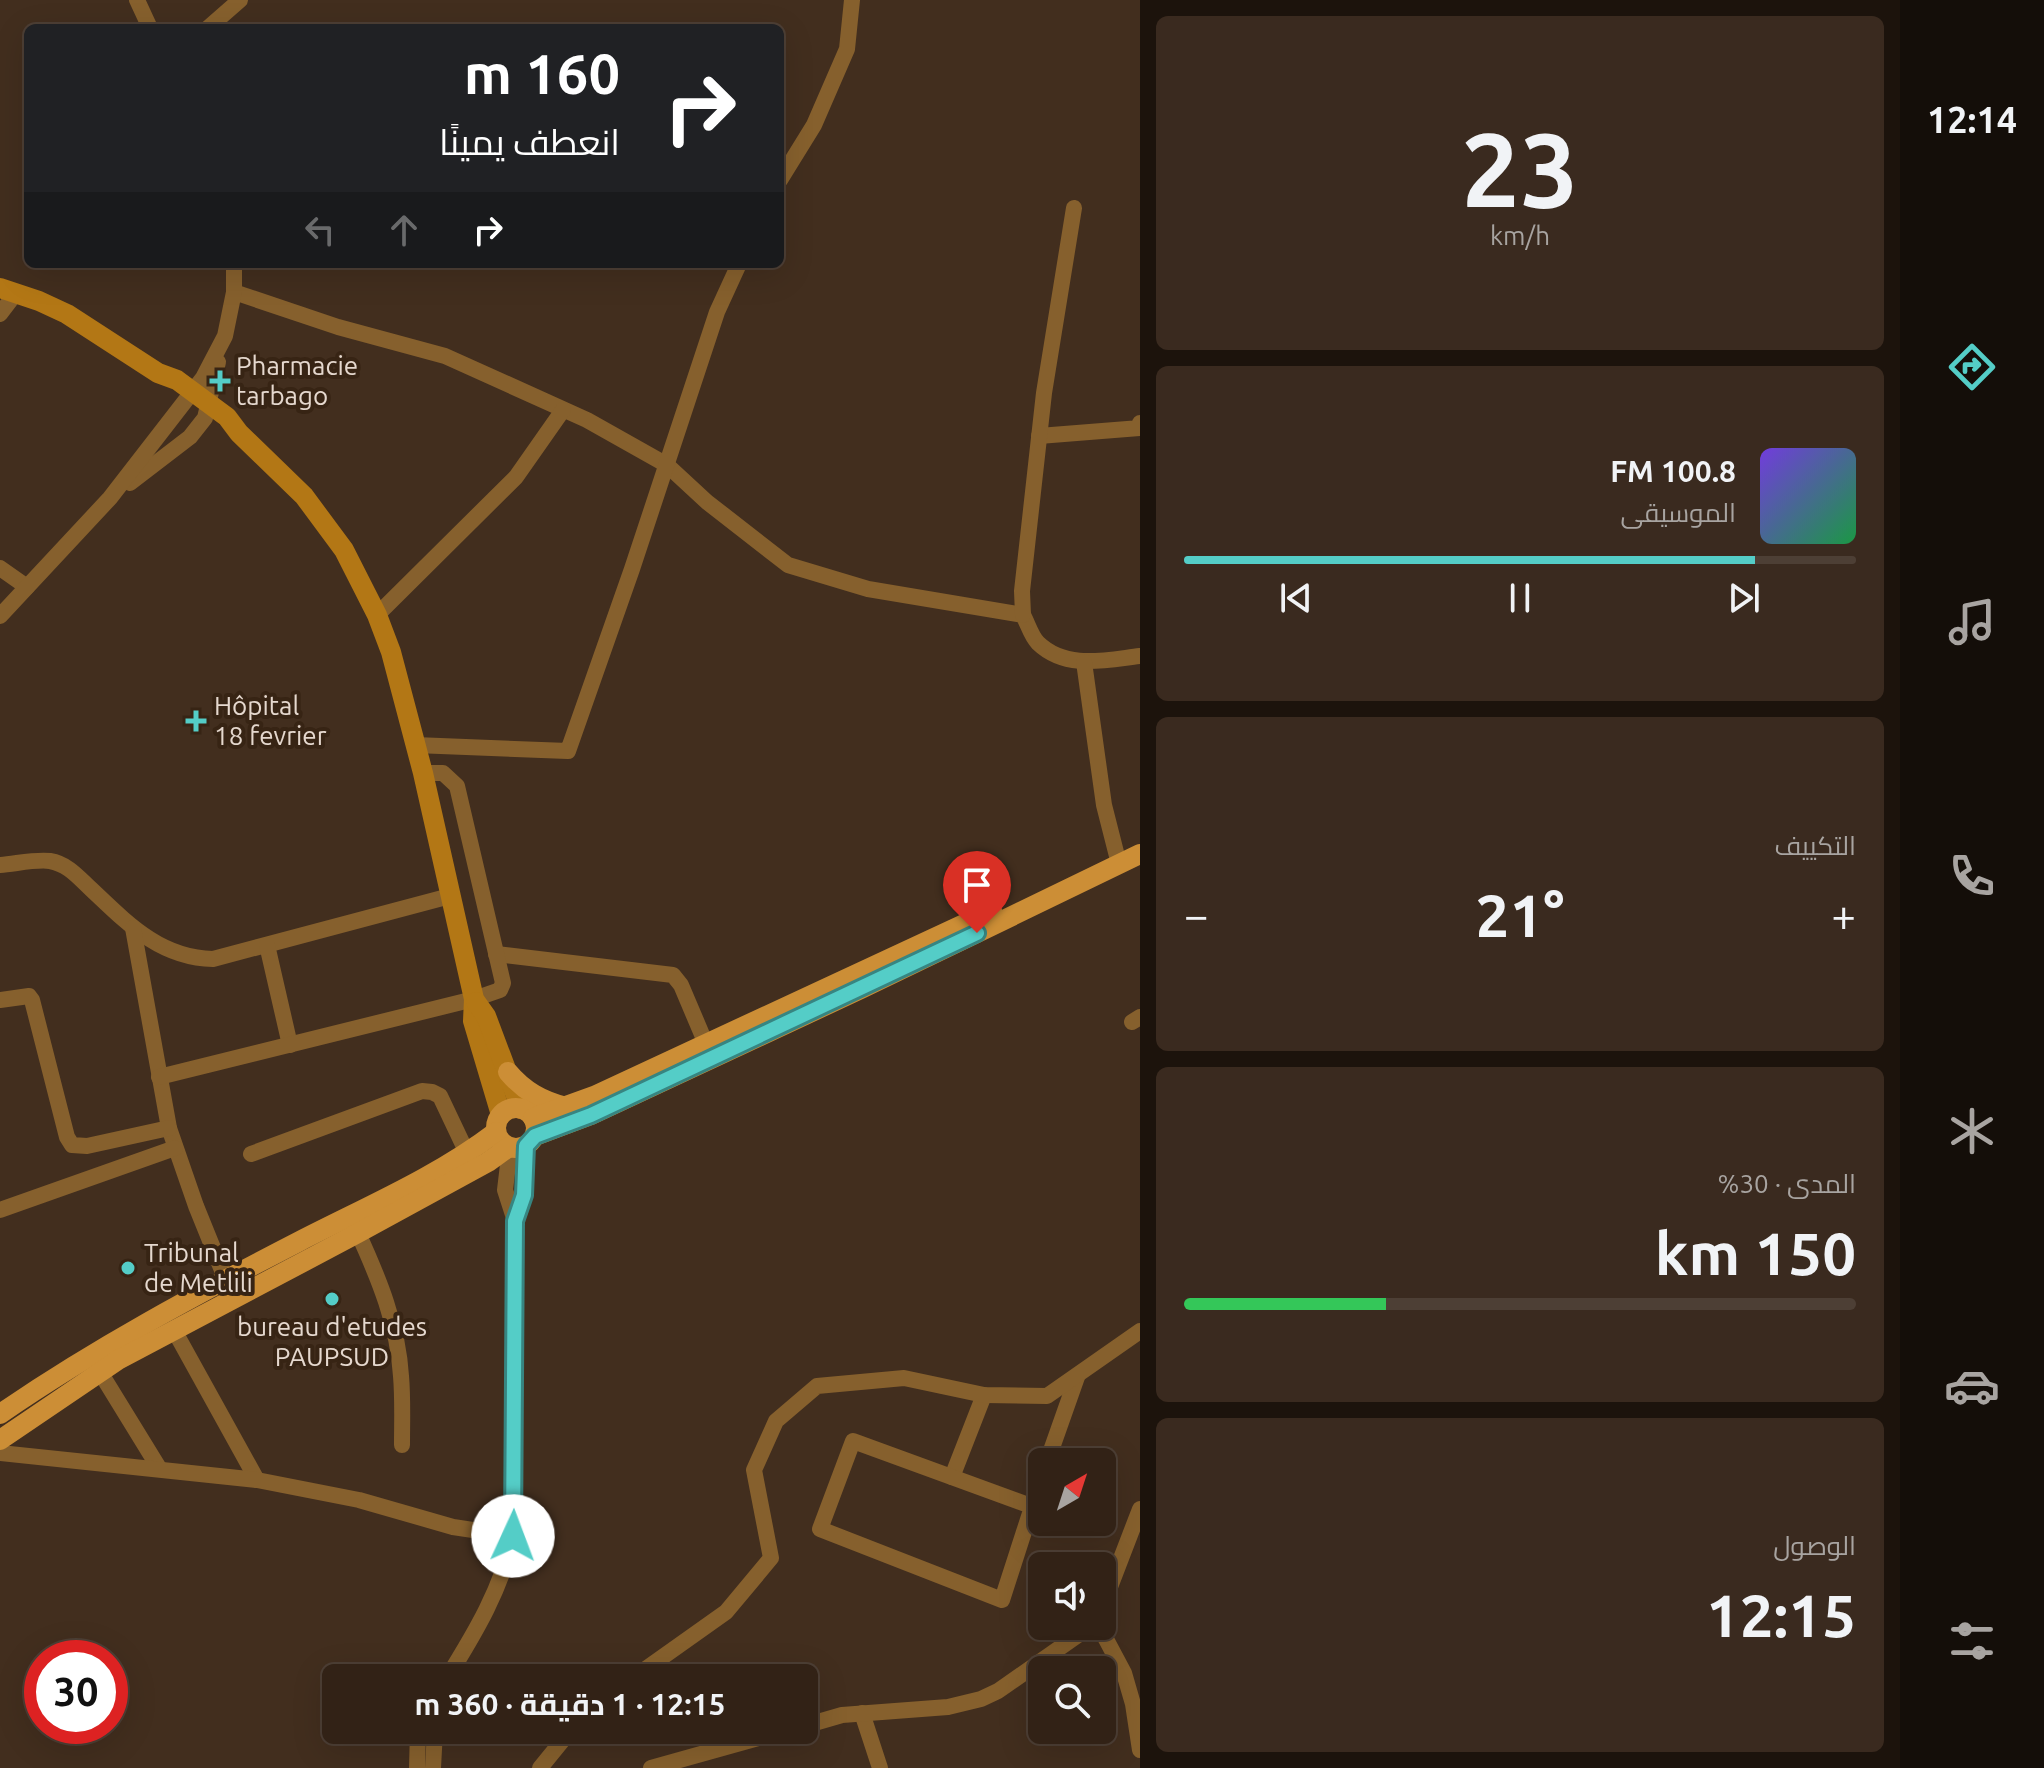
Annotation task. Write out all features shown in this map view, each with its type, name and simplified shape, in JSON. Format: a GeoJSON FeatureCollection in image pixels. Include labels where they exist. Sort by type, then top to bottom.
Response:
{"type":"FeatureCollection","features":[{"type":"Feature","properties":{"kind":"main road"},"geometry":{"type":"LineString","coordinates":[[8,291],[67,314],[158,373],[170,391],[198,405],[226,432],[239,433],[272,462],[325,522],[344,550],[377,615],[391,652],[423,773],[474,999],[473,1021],[516,1131]]}},
{"type":"Feature","properties":{"kind":"main road"},"geometry":{"type":"LineString","coordinates":[[0,1440],[100,1372],[488,1162],[516,1131],[591,1115],[806,1015],[1118,858],[1140,841]]}},
{"type":"Feature","properties":{"kind":"main road"},"geometry":{"type":"LineString","coordinates":[[0,1414],[107,1344],[467,1153],[1118,858],[1140,854]]}},
{"type":"Feature","properties":{"kind":"main road"},"geometry":{"type":"LineString","coordinates":[[474,999],[486,1016],[508,1072],[516,1131]]}},
{"type":"Feature","properties":{"kind":"main road"},"geometry":{"type":"LineString","coordinates":[[508,1072],[517,1083],[540,1098],[566,1107]]}},
{"type":"Feature","properties":{"kind":"street"},"geometry":{"type":"LineString","coordinates":[[137,0],[148,24]]}},
{"type":"Feature","properties":{"kind":"street"},"geometry":{"type":"LineString","coordinates":[[213,24],[240,0]]}},
{"type":"Feature","properties":{"kind":"street"},"geometry":{"type":"LineString","coordinates":[[784,174],[814,125],[847,49],[852,0]]}},
{"type":"Feature","properties":{"kind":"street"},"geometry":{"type":"LineString","coordinates":[[1074,208],[1039,436],[1022,591],[1023,615],[1036,641],[1059,658],[1084,662],[1140,656]]}},
{"type":"Feature","properties":{"kind":"street"},"geometry":{"type":"LineString","coordinates":[[110,498],[190,437],[198,405],[221,348],[234,292],[234,268]]}},
{"type":"Feature","properties":{"kind":"street"},"geometry":{"type":"LineString","coordinates":[[415,745],[568,751],[717,312],[737,268]]}},
{"type":"Feature","properties":{"kind":"street"},"geometry":{"type":"LineString","coordinates":[[0,314],[8,291]]}},
{"type":"Feature","properties":{"kind":"street"},"geometry":{"type":"LineString","coordinates":[[234,292],[338,327],[445,356],[614,434],[667,465],[707,502],[788,565],[868,589],[1023,615]]}},
{"type":"Feature","properties":{"kind":"street"},"geometry":{"type":"LineString","coordinates":[[0,616],[198,405]]}},
{"type":"Feature","properties":{"kind":"street"},"geometry":{"type":"LineString","coordinates":[[377,615],[516,477],[563,410]]}},
{"type":"Feature","properties":{"kind":"street"},"geometry":{"type":"LineString","coordinates":[[1039,436],[1140,428],[1140,423]]}},
{"type":"Feature","properties":{"kind":"street"},"geometry":{"type":"LineString","coordinates":[[0,568],[27,587]]}},
{"type":"Feature","properties":{"kind":"street"},"geometry":{"type":"LineString","coordinates":[[1084,662],[1104,805],[1118,858]]}},
{"type":"Feature","properties":{"kind":"street"},"geometry":{"type":"LineString","coordinates":[[159,1077],[497,993],[502,987],[496,954],[457,786],[443,773],[423,773]]}},
{"type":"Feature","properties":{"kind":"street"},"geometry":{"type":"LineString","coordinates":[[0,865],[49,861],[68,868],[133,928],[169,950],[191,959],[213,959],[450,896]]}},
{"type":"Feature","properties":{"kind":"street"},"geometry":{"type":"LineString","coordinates":[[133,928],[169,1128],[196,1206],[234,1299]]}},
{"type":"Feature","properties":{"kind":"street"},"geometry":{"type":"LineString","coordinates":[[267,945],[290,1045]]}},
{"type":"Feature","properties":{"kind":"street"},"geometry":{"type":"LineString","coordinates":[[496,954],[673,975],[681,985],[706,1044]]}},
{"type":"Feature","properties":{"kind":"street"},"geometry":{"type":"LineString","coordinates":[[0,1000],[22,995],[32,1000],[67,1137],[72,1145],[87,1146],[169,1128]]}},
{"type":"Feature","properties":{"kind":"street"},"geometry":{"type":"LineString","coordinates":[[251,1154],[422,1091],[440,1096],[467,1153]]}},
{"type":"Feature","properties":{"kind":"street"},"geometry":{"type":"LineString","coordinates":[[456,1664],[497,1590],[513,1536],[515,1221],[505,1190],[516,1131]]}},
{"type":"Feature","properties":{"kind":"street"},"geometry":{"type":"LineString","coordinates":[[0,1210],[175,1148]]}},
{"type":"Feature","properties":{"kind":"street"},"geometry":{"type":"LineString","coordinates":[[358,1233],[381,1284],[394,1329],[401,1376],[402,1445]]}},
{"type":"Feature","properties":{"kind":"street"},"geometry":{"type":"LineString","coordinates":[[174,1330],[257,1480]]}},
{"type":"Feature","properties":{"kind":"street"},"geometry":{"type":"LineString","coordinates":[[653,1664],[726,1612],[771,1558],[754,1470],[776,1421],[817,1386],[904,1378],[984,1395],[1047,1396],[1140,1331]]}},
{"type":"Feature","properties":{"kind":"street"},"geometry":{"type":"LineString","coordinates":[[100,1372],[159,1468]]}},
{"type":"Feature","properties":{"kind":"street"},"geometry":{"type":"LineString","coordinates":[[1052,1448],[1077,1377]]}},
{"type":"Feature","properties":{"kind":"street"},"geometry":{"type":"LineString","coordinates":[[952,1477],[984,1395]]}},
{"type":"Feature","properties":{"kind":"street"},"geometry":{"type":"LineString","coordinates":[[1028,1505],[853,1441],[820,1529],[1002,1600],[1028,1516]]}},
{"type":"Feature","properties":{"kind":"street"},"geometry":{"type":"LineString","coordinates":[[0,1453],[257,1480],[359,1500],[453,1527],[513,1536]]}},
{"type":"Feature","properties":{"kind":"street"},"geometry":{"type":"LineString","coordinates":[[1116,1572],[1140,1509]]}},
{"type":"Feature","properties":{"kind":"street"},"geometry":{"type":"LineString","coordinates":[[818,1722],[842,1715],[948,1707],[981,1699],[998,1691],[1071,1640]]}},
{"type":"Feature","properties":{"kind":"street"},"geometry":{"type":"LineString","coordinates":[[1106,1640],[1124,1673],[1133,1704],[1140,1750]]}},
{"type":"Feature","properties":{"kind":"street"},"geometry":{"type":"LineString","coordinates":[[862,1713],[880,1768]]}},
{"type":"Feature","properties":{"kind":"street"},"geometry":{"type":"LineString","coordinates":[[417,1768],[418,1744]]}},
{"type":"Feature","properties":{"kind":"street"},"geometry":{"type":"LineString","coordinates":[[433,1768],[434,1744]]}},
{"type":"Feature","properties":{"kind":"street"},"geometry":{"type":"LineString","coordinates":[[540,1768],[560,1744]]}},
{"type":"Feature","properties":{"kind":"street"},"geometry":{"type":"LineString","coordinates":[[651,1768],[737,1744]]}},
{"type":"Feature","properties":{"kind":"place","name":"Pharmacie tarbago"},"geometry":{"type":"Point","coordinates":[220,381]}},
{"type":"Feature","properties":{"kind":"place","name":"Hôpital 18 fevrier"},"geometry":{"type":"Point","coordinates":[196,721]}},
{"type":"Feature","properties":{"kind":"place","name":"Tribunal de Metlili"},"geometry":{"type":"Point","coordinates":[128,1268]}},
{"type":"Feature","properties":{"kind":"place","name":"bureau d'etudes PAUPSUD"},"geometry":{"type":"Point","coordinates":[332,1299]}},
{"type":"Feature","properties":{"kind":"route"},"geometry":{"type":"LineString","coordinates":[[513,1536],[515,1221],[524,1195],[526,1146],[535,1136],[591,1115],[977,933]]}}]}
